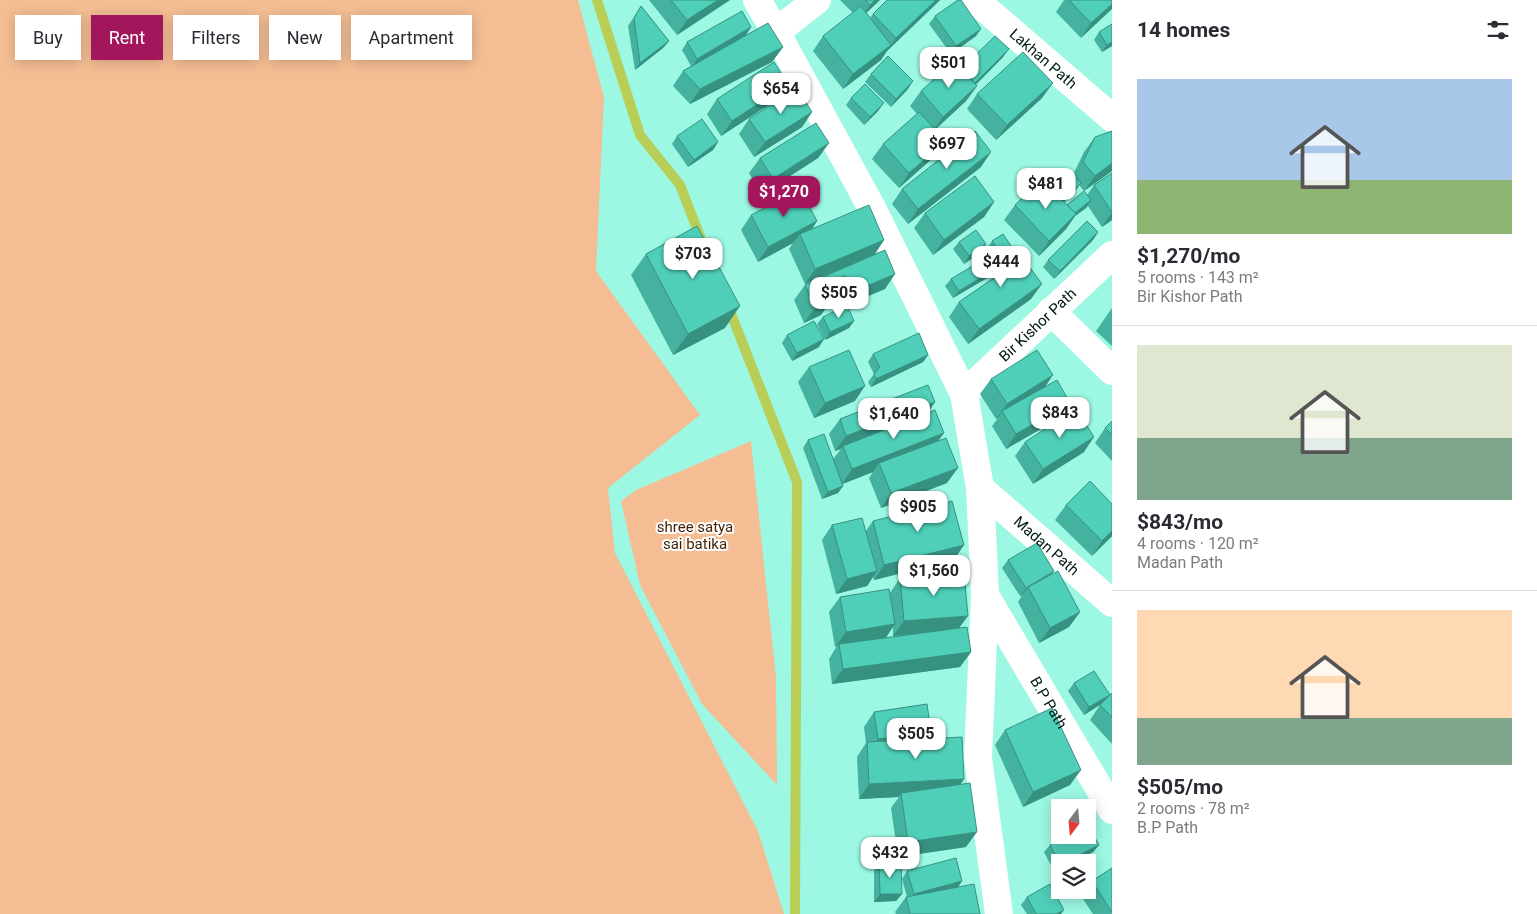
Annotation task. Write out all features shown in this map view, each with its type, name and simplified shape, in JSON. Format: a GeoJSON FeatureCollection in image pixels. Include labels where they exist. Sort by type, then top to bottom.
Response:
{"type":"FeatureCollection","features":[{"type":"Feature","properties":{"kind":"street"},"geometry":{"type":"LineString","coordinates":[[756,0],[776,32],[873,210],[964,394],[980,488],[985,595],[978,758],[998,914]]}},
{"type":"Feature","properties":{"kind":"street"},"geometry":{"type":"LineString","coordinates":[[776,32],[817,0]]}},
{"type":"Feature","properties":{"kind":"street","name":"Lakhan Path"},"geometry":{"type":"LineString","coordinates":[[975,0],[1112,118]]}},
{"type":"Feature","properties":{"kind":"street","name":"Bir Kishor Path"},"geometry":{"type":"LineString","coordinates":[[964,394],[1112,255]]}},
{"type":"Feature","properties":{"kind":"street"},"geometry":{"type":"LineString","coordinates":[[1051,312],[1112,371]]}},
{"type":"Feature","properties":{"kind":"street","name":"Madan Path"},"geometry":{"type":"LineString","coordinates":[[980,488],[1112,603]]}},
{"type":"Feature","properties":{"kind":"street","name":"B.P Path"},"geometry":{"type":"LineString","coordinates":[[985,595],[1112,810]]}},
{"type":"Feature","properties":{"kind":"green space"},"geometry":{"type":"Polygon","coordinates":[[[0,0],[578,0],[604,97],[596,271],[700,415],[608,488],[615,553],[758,831],[784,914],[0,914],[0,0]]]}},
{"type":"Feature","properties":{"kind":"green space","name":"shree satya sai batika"},"geometry":{"type":"Polygon","coordinates":[[[751,441],[776,678],[777,785],[702,704],[640,585],[621,501],[636,490],[751,441]]]}},
{"type":"Feature","properties":{"kind":"building"},"geometry":{"type":"Polygon","coordinates":[[[671,0],[718,0],[687,20],[671,0]]]}},
{"type":"Feature","properties":{"kind":"building"},"geometry":{"type":"Polygon","coordinates":[[[865,0],[875,0],[870,5],[865,0]]]}},
{"type":"Feature","properties":{"kind":"building"},"geometry":{"type":"Polygon","coordinates":[[[887,0],[936,0],[896,38],[873,14],[887,0]]]}},
{"type":"Feature","properties":{"kind":"building"},"geometry":{"type":"Polygon","coordinates":[[[958,0],[961,0],[981,29],[956,46],[935,16],[958,0]]]}},
{"type":"Feature","properties":{"kind":"building"},"geometry":{"type":"Polygon","coordinates":[[[1069,0],[1112,0],[1112,4],[1091,23],[1069,0]]]}},
{"type":"Feature","properties":{"kind":"building"},"geometry":{"type":"Polygon","coordinates":[[[641,6],[669,41],[640,63],[634,18],[641,6]]]}},
{"type":"Feature","properties":{"kind":"building"},"geometry":{"type":"Polygon","coordinates":[[[861,6],[891,45],[853,74],[823,36],[861,6]]]}},
{"type":"Feature","properties":{"kind":"building"},"geometry":{"type":"Polygon","coordinates":[[[742,11],[751,27],[697,59],[687,42],[742,11]]]}},
{"type":"Feature","properties":{"kind":"building"},"geometry":{"type":"Polygon","coordinates":[[[768,23],[783,47],[700,89],[683,71],[768,23]]]}},
{"type":"Feature","properties":{"kind":"building"},"geometry":{"type":"Polygon","coordinates":[[[1112,24],[1112,42],[1107,45],[1099,32],[1112,24]]]}},
{"type":"Feature","properties":{"kind":"building"},"geometry":{"type":"Polygon","coordinates":[[[995,36],[1009,49],[975,83],[961,69],[995,36]]]}},
{"type":"Feature","properties":{"kind":"building"},"geometry":{"type":"Polygon","coordinates":[[[1023,52],[1053,83],[1007,125],[977,94],[1023,52]]]}},
{"type":"Feature","properties":{"kind":"building"},"geometry":{"type":"Polygon","coordinates":[[[888,56],[913,81],[896,99],[871,74],[888,56]]]}},
{"type":"Feature","properties":{"kind":"building"},"geometry":{"type":"Polygon","coordinates":[[[954,61],[977,86],[943,117],[921,91],[954,61]]]}},
{"type":"Feature","properties":{"kind":"building"},"geometry":{"type":"Polygon","coordinates":[[[774,62],[788,84],[732,121],[717,99],[774,62]]]}},
{"type":"Feature","properties":{"kind":"building"},"geometry":{"type":"Polygon","coordinates":[[[865,84],[884,103],[870,117],[851,98],[865,84]]]}},
{"type":"Feature","properties":{"kind":"building"},"geometry":{"type":"Polygon","coordinates":[[[797,88],[812,112],[765,142],[749,119],[797,88]]]}},
{"type":"Feature","properties":{"kind":"building"},"geometry":{"type":"Polygon","coordinates":[[[919,112],[946,141],[909,173],[883,144],[919,112]]]}},
{"type":"Feature","properties":{"kind":"building"},"geometry":{"type":"Polygon","coordinates":[[[702,119],[718,142],[694,160],[677,136],[702,119]]]}},
{"type":"Feature","properties":{"kind":"building"},"geometry":{"type":"Polygon","coordinates":[[[816,123],[829,143],[773,179],[760,158],[816,123]]]}},
{"type":"Feature","properties":{"kind":"building"},"geometry":{"type":"Polygon","coordinates":[[[975,131],[991,152],[918,209],[902,189],[975,131]]]}},
{"type":"Feature","properties":{"kind":"building"},"geometry":{"type":"Polygon","coordinates":[[[1112,131],[1112,163],[1095,176],[1083,162],[1095,137],[1112,131]]]}},
{"type":"Feature","properties":{"kind":"building"},"geometry":{"type":"Polygon","coordinates":[[[1071,173],[1081,183],[1063,201],[1054,191],[1071,173]]]}},
{"type":"Feature","properties":{"kind":"building"},"geometry":{"type":"Polygon","coordinates":[[[1112,173],[1112,212],[1094,185],[1112,173]]]}},
{"type":"Feature","properties":{"kind":"building"},"geometry":{"type":"Polygon","coordinates":[[[975,176],[994,202],[944,240],[925,213],[975,176]]]}},
{"type":"Feature","properties":{"kind":"building"},"geometry":{"type":"Polygon","coordinates":[[[1042,179],[1076,214],[1049,241],[1015,205],[1042,179]]]}},
{"type":"Feature","properties":{"kind":"building"},"geometry":{"type":"Polygon","coordinates":[[[800,189],[817,221],[768,247],[751,215],[800,189]]]}},
{"type":"Feature","properties":{"kind":"building"},"geometry":{"type":"Polygon","coordinates":[[[1084,191],[1091,200],[1075,213],[1067,205],[1084,191]]]}},
{"type":"Feature","properties":{"kind":"building"},"geometry":{"type":"Polygon","coordinates":[[[869,205],[884,240],[815,269],[800,234],[869,205]]]}},
{"type":"Feature","properties":{"kind":"building"},"geometry":{"type":"Polygon","coordinates":[[[1087,221],[1098,232],[1060,271],[1048,260],[1087,221]]]}},
{"type":"Feature","properties":{"kind":"building"},"geometry":{"type":"Polygon","coordinates":[[[697,226],[740,306],[688,334],[646,254],[697,226]]]}},
{"type":"Feature","properties":{"kind":"building"},"geometry":{"type":"Polygon","coordinates":[[[976,230],[986,244],[969,256],[959,242],[976,230]]]}},
{"type":"Feature","properties":{"kind":"building"},"geometry":{"type":"Polygon","coordinates":[[[1003,234],[1020,259],[1023,258],[1042,284],[979,329],[959,302],[1010,267],[992,241],[1003,234]]]}},
{"type":"Feature","properties":{"kind":"building"},"geometry":{"type":"Polygon","coordinates":[[[885,250],[895,274],[853,292],[845,276],[825,284],[832,300],[815,308],[805,285],[885,250]]]}},
{"type":"Feature","properties":{"kind":"building"},"geometry":{"type":"Polygon","coordinates":[[[986,258],[993,270],[959,291],[951,279],[986,258]]]}},
{"type":"Feature","properties":{"kind":"building"},"geometry":{"type":"Polygon","coordinates":[[[847,305],[854,321],[830,332],[823,317],[847,305]]]}},
{"type":"Feature","properties":{"kind":"building"},"geometry":{"type":"Polygon","coordinates":[[[814,321],[824,339],[797,353],[787,335],[814,321]]]}},
{"type":"Feature","properties":{"kind":"building"},"geometry":{"type":"Polygon","coordinates":[[[919,333],[928,355],[876,379],[874,374],[880,367],[873,354],[919,333]]]}},
{"type":"Feature","properties":{"kind":"building"},"geometry":{"type":"Polygon","coordinates":[[[849,350],[865,386],[825,403],[809,367],[849,350]]]}},
{"type":"Feature","properties":{"kind":"building"},"geometry":{"type":"Polygon","coordinates":[[[1037,350],[1053,375],[1007,404],[991,379],[1037,350]]]}},
{"type":"Feature","properties":{"kind":"building"},"geometry":{"type":"Polygon","coordinates":[[[1057,380],[1070,403],[1016,434],[1002,411],[1057,380]]]}},
{"type":"Feature","properties":{"kind":"building"},"geometry":{"type":"Polygon","coordinates":[[[928,385],[935,402],[846,436],[840,419],[928,385]]]}},
{"type":"Feature","properties":{"kind":"building"},"geometry":{"type":"Polygon","coordinates":[[[1076,409],[1094,437],[1043,469],[1025,442],[1076,409]]]}},
{"type":"Feature","properties":{"kind":"building"},"geometry":{"type":"Polygon","coordinates":[[[935,410],[944,433],[852,469],[843,446],[935,410]]]}},
{"type":"Feature","properties":{"kind":"building"},"geometry":{"type":"Polygon","coordinates":[[[1112,421],[1112,435],[1105,428],[1112,421]]]}},
{"type":"Feature","properties":{"kind":"building"},"geometry":{"type":"Polygon","coordinates":[[[824,434],[843,486],[828,492],[808,440],[824,434]]]}},
{"type":"Feature","properties":{"kind":"building"},"geometry":{"type":"Polygon","coordinates":[[[946,438],[958,468],[891,493],[879,463],[946,438]]]}},
{"type":"Feature","properties":{"kind":"building"},"geometry":{"type":"Polygon","coordinates":[[[1090,481],[1112,504],[1112,531],[1102,541],[1066,505],[1090,481]]]}},
{"type":"Feature","properties":{"kind":"building"},"geometry":{"type":"Polygon","coordinates":[[[952,501],[964,545],[884,565],[873,521],[952,501]]]}},
{"type":"Feature","properties":{"kind":"building"},"geometry":{"type":"Polygon","coordinates":[[[862,518],[877,571],[847,579],[832,525],[862,518]]]}},
{"type":"Feature","properties":{"kind":"building"},"geometry":{"type":"Polygon","coordinates":[[[1037,543],[1054,571],[1026,588],[1008,560],[1037,543]]]}},
{"type":"Feature","properties":{"kind":"building"},"geometry":{"type":"Polygon","coordinates":[[[1058,571],[1080,612],[1050,628],[1028,587],[1058,571]]]}},
{"type":"Feature","properties":{"kind":"building"},"geometry":{"type":"Polygon","coordinates":[[[964,573],[968,616],[904,621],[900,578],[964,573]]]}},
{"type":"Feature","properties":{"kind":"building"},"geometry":{"type":"Polygon","coordinates":[[[889,589],[895,624],[846,632],[840,597],[889,589]]]}},
{"type":"Feature","properties":{"kind":"building"},"geometry":{"type":"Polygon","coordinates":[[[967,627],[971,652],[843,669],[839,644],[967,627]]]}},
{"type":"Feature","properties":{"kind":"building"},"geometry":{"type":"Polygon","coordinates":[[[1094,671],[1110,695],[1089,707],[1074,683],[1094,671]]]}},
{"type":"Feature","properties":{"kind":"building"},"geometry":{"type":"Polygon","coordinates":[[[1112,693],[1112,717],[1100,705],[1112,693]]]}},
{"type":"Feature","properties":{"kind":"building"},"geometry":{"type":"Polygon","coordinates":[[[927,704],[931,732],[878,739],[874,712],[927,704]]]}},
{"type":"Feature","properties":{"kind":"building"},"geometry":{"type":"Polygon","coordinates":[[[1052,708],[1081,770],[1033,792],[1005,730],[1052,708]]]}},
{"type":"Feature","properties":{"kind":"building"},"geometry":{"type":"Polygon","coordinates":[[[962,737],[964,779],[869,784],[867,742],[962,737]]]}},
{"type":"Feature","properties":{"kind":"building"},"geometry":{"type":"Polygon","coordinates":[[[970,783],[977,832],[908,842],[901,793],[970,783]]]}},
{"type":"Feature","properties":{"kind":"building"},"geometry":{"type":"Polygon","coordinates":[[[1096,840],[1099,845],[1081,854],[1055,854],[1050,845],[1096,844],[1096,840]]]}},
{"type":"Feature","properties":{"kind":"building"},"geometry":{"type":"Polygon","coordinates":[[[956,858],[962,881],[914,894],[907,871],[956,858]]]}},
{"type":"Feature","properties":{"kind":"building"},"geometry":{"type":"Polygon","coordinates":[[[879,863],[901,863],[902,894],[880,894],[879,863]]]}},
{"type":"Feature","properties":{"kind":"building"},"geometry":{"type":"Polygon","coordinates":[[[1112,868],[1111,911],[1096,887],[1096,878],[1112,868]]]}},
{"type":"Feature","properties":{"kind":"building"},"geometry":{"type":"Polygon","coordinates":[[[974,884],[980,914],[910,914],[906,897],[974,884]]]}},
{"type":"Feature","properties":{"kind":"building"},"geometry":{"type":"Polygon","coordinates":[[[1050,884],[1051,899],[1058,899],[1064,910],[1056,914],[1036,914],[1027,897],[1050,884]]]}},
{"type":"Feature","properties":{"kind":"waterway"},"geometry":{"type":"LineString","coordinates":[[597,0],[640,135],[680,185],[701,239]]}},
{"type":"Feature","properties":{"kind":"waterway"},"geometry":{"type":"LineString","coordinates":[[728,306],[797,482],[795,914]]}}]}
